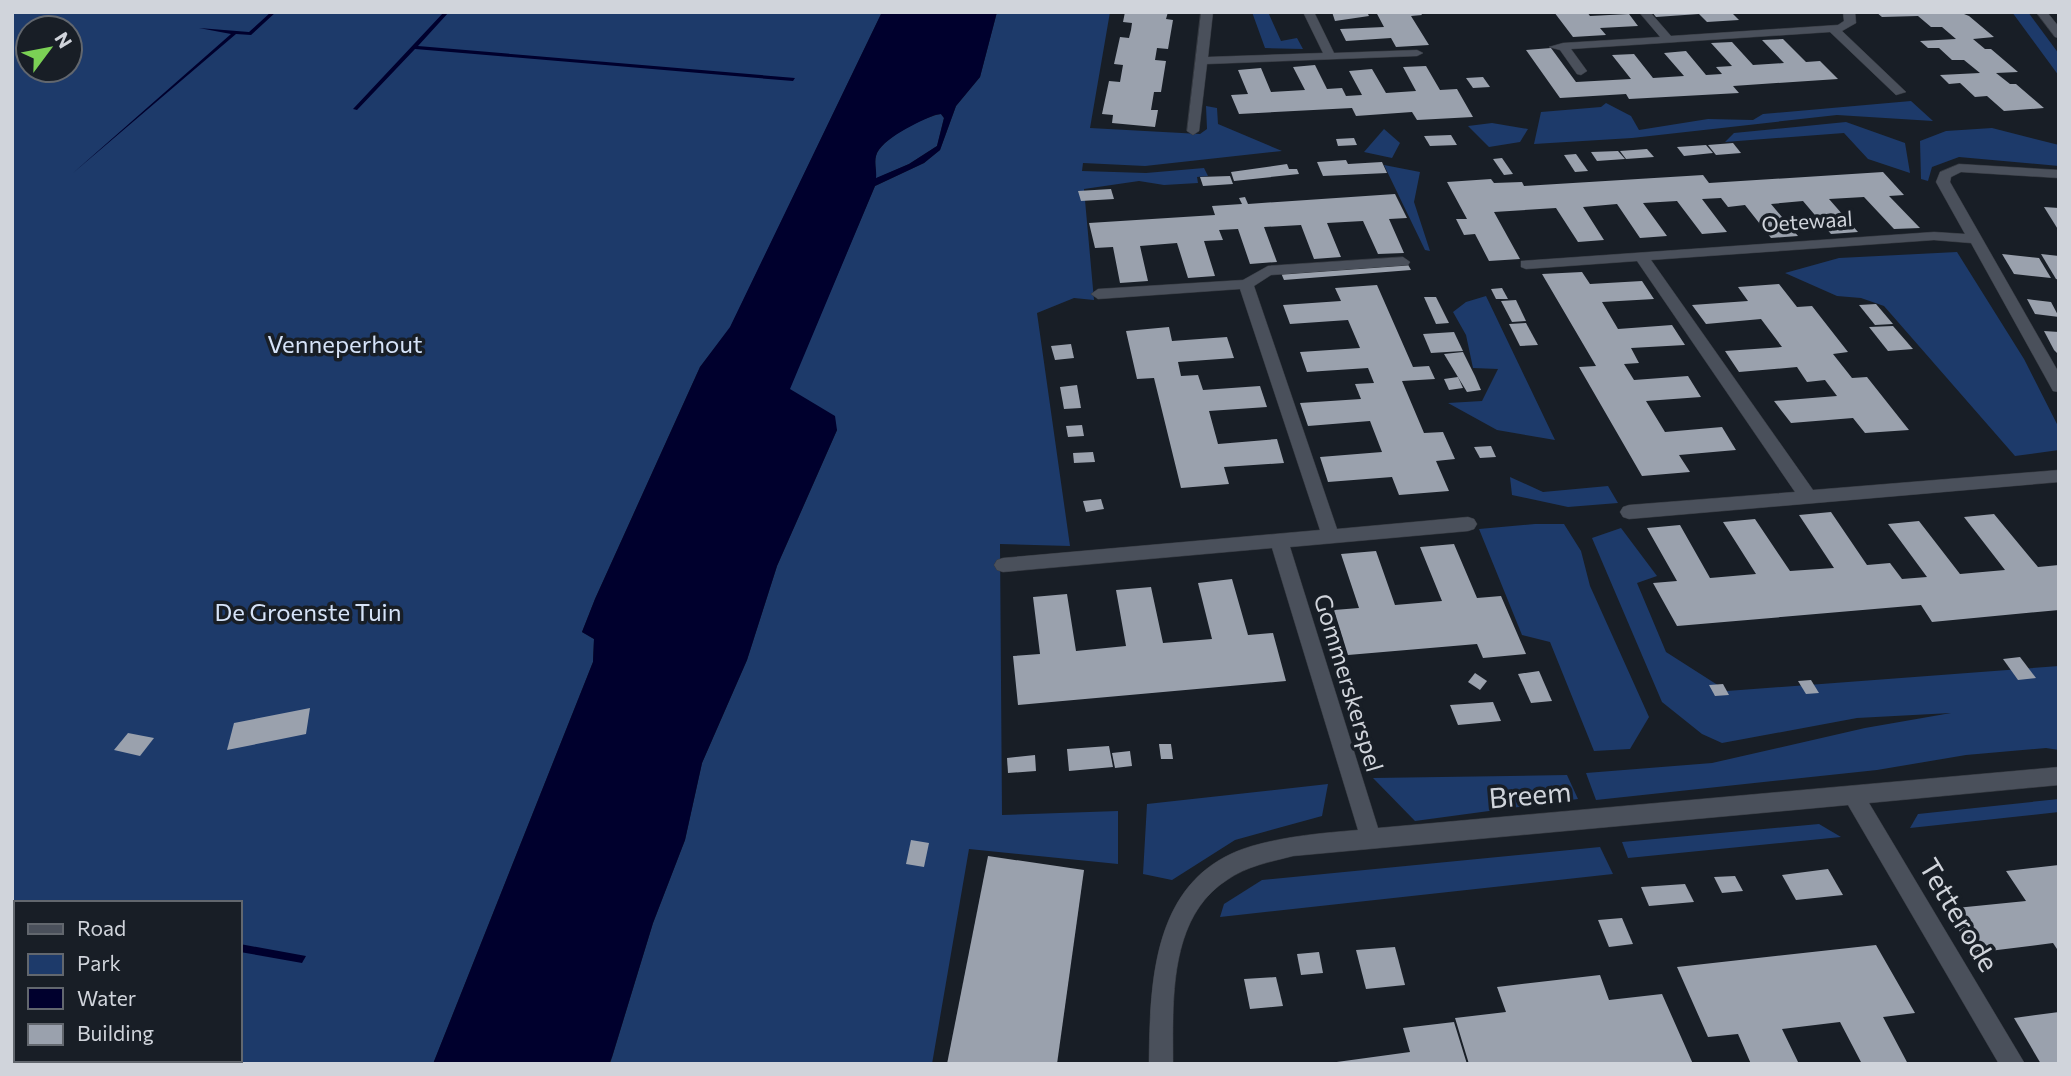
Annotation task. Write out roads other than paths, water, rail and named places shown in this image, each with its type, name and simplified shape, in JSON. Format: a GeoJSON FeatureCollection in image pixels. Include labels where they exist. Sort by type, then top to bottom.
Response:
{"type":"FeatureCollection","features":[{"type":"Feature","properties":{"kind":"street"},"geometry":{"type":"LineString","coordinates":[[1193,131],[1207,12]]}},
{"type":"Feature","properties":{"kind":"street"},"geometry":{"type":"LineString","coordinates":[[1308,12],[1330,56]]}},
{"type":"Feature","properties":{"kind":"street"},"geometry":{"type":"LineString","coordinates":[[1644,12],[1668,39]]}},
{"type":"Feature","properties":{"kind":"street"},"geometry":{"type":"LineString","coordinates":[[1581,71],[1559,46],[1832,28],[1850,23],[1849,12]]}},
{"type":"Feature","properties":{"kind":"street"},"geometry":{"type":"LineString","coordinates":[[2041,12],[2059,35]]}},
{"type":"Feature","properties":{"kind":"street"},"geometry":{"type":"LineString","coordinates":[[1832,28],[1900,92]]}},
{"type":"Feature","properties":{"kind":"street"},"geometry":{"type":"LineString","coordinates":[[1200,61],[1417,53]]}},
{"type":"Feature","properties":{"kind":"street"},"geometry":{"type":"LineString","coordinates":[[2059,174],[1968,167],[1952,170],[1945,175],[1943,182],[2059,387]]}},
{"type":"Feature","properties":{"kind":"street","name":"Oetewaal"},"geometry":{"type":"LineString","coordinates":[[1526,264],[1934,236],[1975,239]]}},
{"type":"Feature","properties":{"kind":"street"},"geometry":{"type":"LineString","coordinates":[[1641,256],[1809,498]]}},
{"type":"Feature","properties":{"kind":"street"},"geometry":{"type":"LineString","coordinates":[[1098,294],[1246,284],[1268,271],[1403,262]]}},
{"type":"Feature","properties":{"kind":"street"},"geometry":{"type":"LineString","coordinates":[[1246,284],[1331,537]]}},
{"type":"Feature","properties":{"kind":"street"},"geometry":{"type":"LineString","coordinates":[[1629,512],[2059,476]]}},
{"type":"Feature","properties":{"kind":"street"},"geometry":{"type":"LineString","coordinates":[[1003,565],[1468,524]]}},
{"type":"Feature","properties":{"kind":"street","name":"Gommerskerspel"},"geometry":{"type":"LineString","coordinates":[[1279,541],[1371,839]]}},
{"type":"Feature","properties":{"kind":"street","name":"Breem"},"geometry":{"type":"LineString","coordinates":[[1161,1064],[1162,976],[1180,917],[1204,884],[1219,872],[1271,849],[2059,776]]}},
{"type":"Feature","properties":{"kind":"street","name":"Tetterode"},"geometry":{"type":"LineString","coordinates":[[1854,796],[2013,1064]]}},
{"type":"Feature","properties":{"kind":"water"},"geometry":{"type":"Polygon","coordinates":[[[271,12],[276,12],[251,35],[236,34],[73,173],[231,34],[199,28],[249,32],[271,12]]]}},
{"type":"Feature","properties":{"kind":"water"},"geometry":{"type":"Polygon","coordinates":[[[444,12],[449,12],[418,46],[795,78],[793,81],[415,49],[357,110],[353,109],[444,12]]]}},
{"type":"Feature","properties":{"kind":"water"},"geometry":{"type":"Polygon","coordinates":[[[882,12],[997,12],[980,77],[956,106],[940,150],[924,163],[875,186],[790,389],[835,416],[837,430],[777,566],[747,660],[702,763],[685,840],[653,923],[609,1064],[433,1064],[593,662],[594,639],[582,632],[595,599],[700,367],[730,327],[882,12]],[[941,114],[911,126],[885,143],[876,156],[876,178],[909,164],[937,146],[944,118],[941,114]]]}},
{"type":"Feature","properties":{"kind":"water"},"geometry":{"type":"Polygon","coordinates":[[[242,944],[306,956],[302,963],[242,952],[242,944]]]}},
{"type":"Feature","properties":{"kind":"park label","name":"Venneperhout"},"geometry":{"type":"Point","coordinates":[345,345]}},
{"type":"Feature","properties":{"kind":"park label","name":"De Groenste Tuin"},"geometry":{"type":"Point","coordinates":[308,613]}}]}
